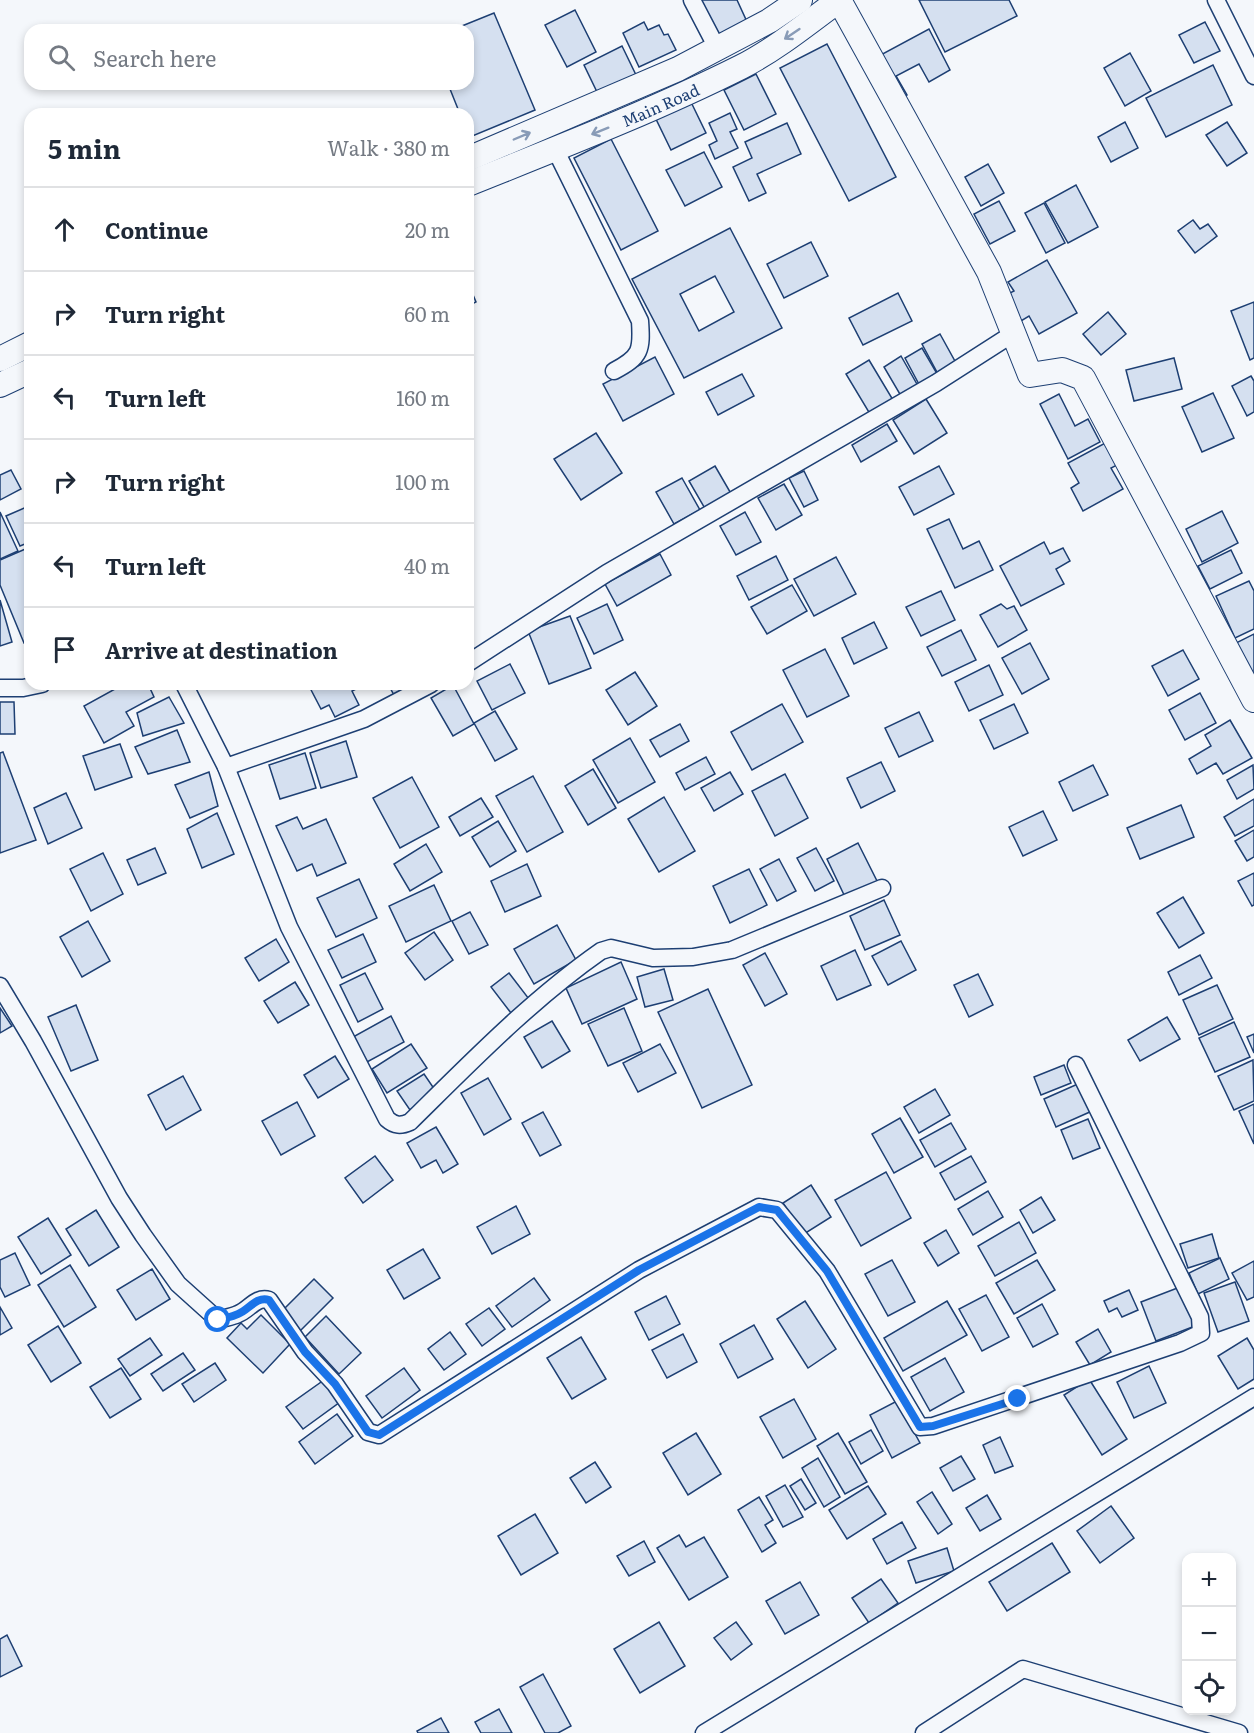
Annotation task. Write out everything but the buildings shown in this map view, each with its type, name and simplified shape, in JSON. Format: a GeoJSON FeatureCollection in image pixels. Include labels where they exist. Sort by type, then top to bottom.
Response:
{"type":"FeatureCollection","features":[{"type":"Feature","properties":{"kind":"main road","name":"Main Road"},"geometry":{"type":"LineString","coordinates":[[474,156],[678,69],[769,21],[800,0]]}},
{"type":"Feature","properties":{"kind":"main road","name":"Main Road"},"geometry":{"type":"LineString","coordinates":[[474,182],[610,127],[743,66],[795,33],[839,0]]}},
{"type":"Feature","properties":{"kind":"main road"},"geometry":{"type":"LineString","coordinates":[[839,0],[989,272],[1030,375],[1062,370],[1083,378],[1254,700]]}},
{"type":"Feature","properties":{"kind":"main road"},"geometry":{"type":"LineString","coordinates":[[0,359],[24,348]]}},
{"type":"Feature","properties":{"kind":"main road"},"geometry":{"type":"LineString","coordinates":[[0,385],[24,374]]}},
{"type":"Feature","properties":{"kind":"street"},"geometry":{"type":"LineString","coordinates":[[692,0],[717,48]]}},
{"type":"Feature","properties":{"kind":"street"},"geometry":{"type":"LineString","coordinates":[[1216,0],[1254,76]]}},
{"type":"Feature","properties":{"kind":"street"},"geometry":{"type":"LineString","coordinates":[[555,149],[640,321],[642,344],[631,362],[614,371]]}},
{"type":"Feature","properties":{"kind":"street"},"geometry":{"type":"LineString","coordinates":[[474,659],[607,573],[936,383],[1014,333]]}},
{"type":"Feature","properties":{"kind":"street"},"geometry":{"type":"LineString","coordinates":[[0,688],[24,688]]}},
{"type":"Feature","properties":{"kind":"street"},"geometry":{"type":"LineString","coordinates":[[187,690],[226,767],[289,927],[387,1119],[393,1124],[401,1126],[410,1122],[483,1050],[601,951],[611,948],[653,958],[693,957],[732,950],[882,888]]}},
{"type":"Feature","properties":{"kind":"street"},"geometry":{"type":"LineString","coordinates":[[226,767],[364,719],[420,690]]}},
{"type":"Feature","properties":{"kind":"street"},"geometry":{"type":"LineString","coordinates":[[0,986],[33,1041],[119,1198],[178,1284],[218,1320],[240,1314],[258,1300],[269,1300],[305,1352],[335,1384],[368,1432],[379,1435],[639,1270],[759,1207],[777,1210],[827,1271],[920,1427],[933,1426],[1018,1399],[1180,1343],[1201,1333],[1200,1317],[1076,1065]]}},
{"type":"Feature","properties":{"kind":"street"},"geometry":{"type":"LineString","coordinates":[[704,1733],[1254,1397]]}},
{"type":"Feature","properties":{"kind":"street"},"geometry":{"type":"LineString","coordinates":[[924,1733],[1023,1669],[1239,1733]]}},
{"type":"Feature","properties":{"kind":"route"},"geometry":{"type":"LineString","coordinates":[[218,1320],[240,1314],[258,1300],[269,1300],[305,1352],[335,1384],[368,1432],[379,1435],[507,1356],[639,1270],[759,1207],[777,1210],[827,1271],[920,1427],[933,1426],[1018,1399]]}}]}
